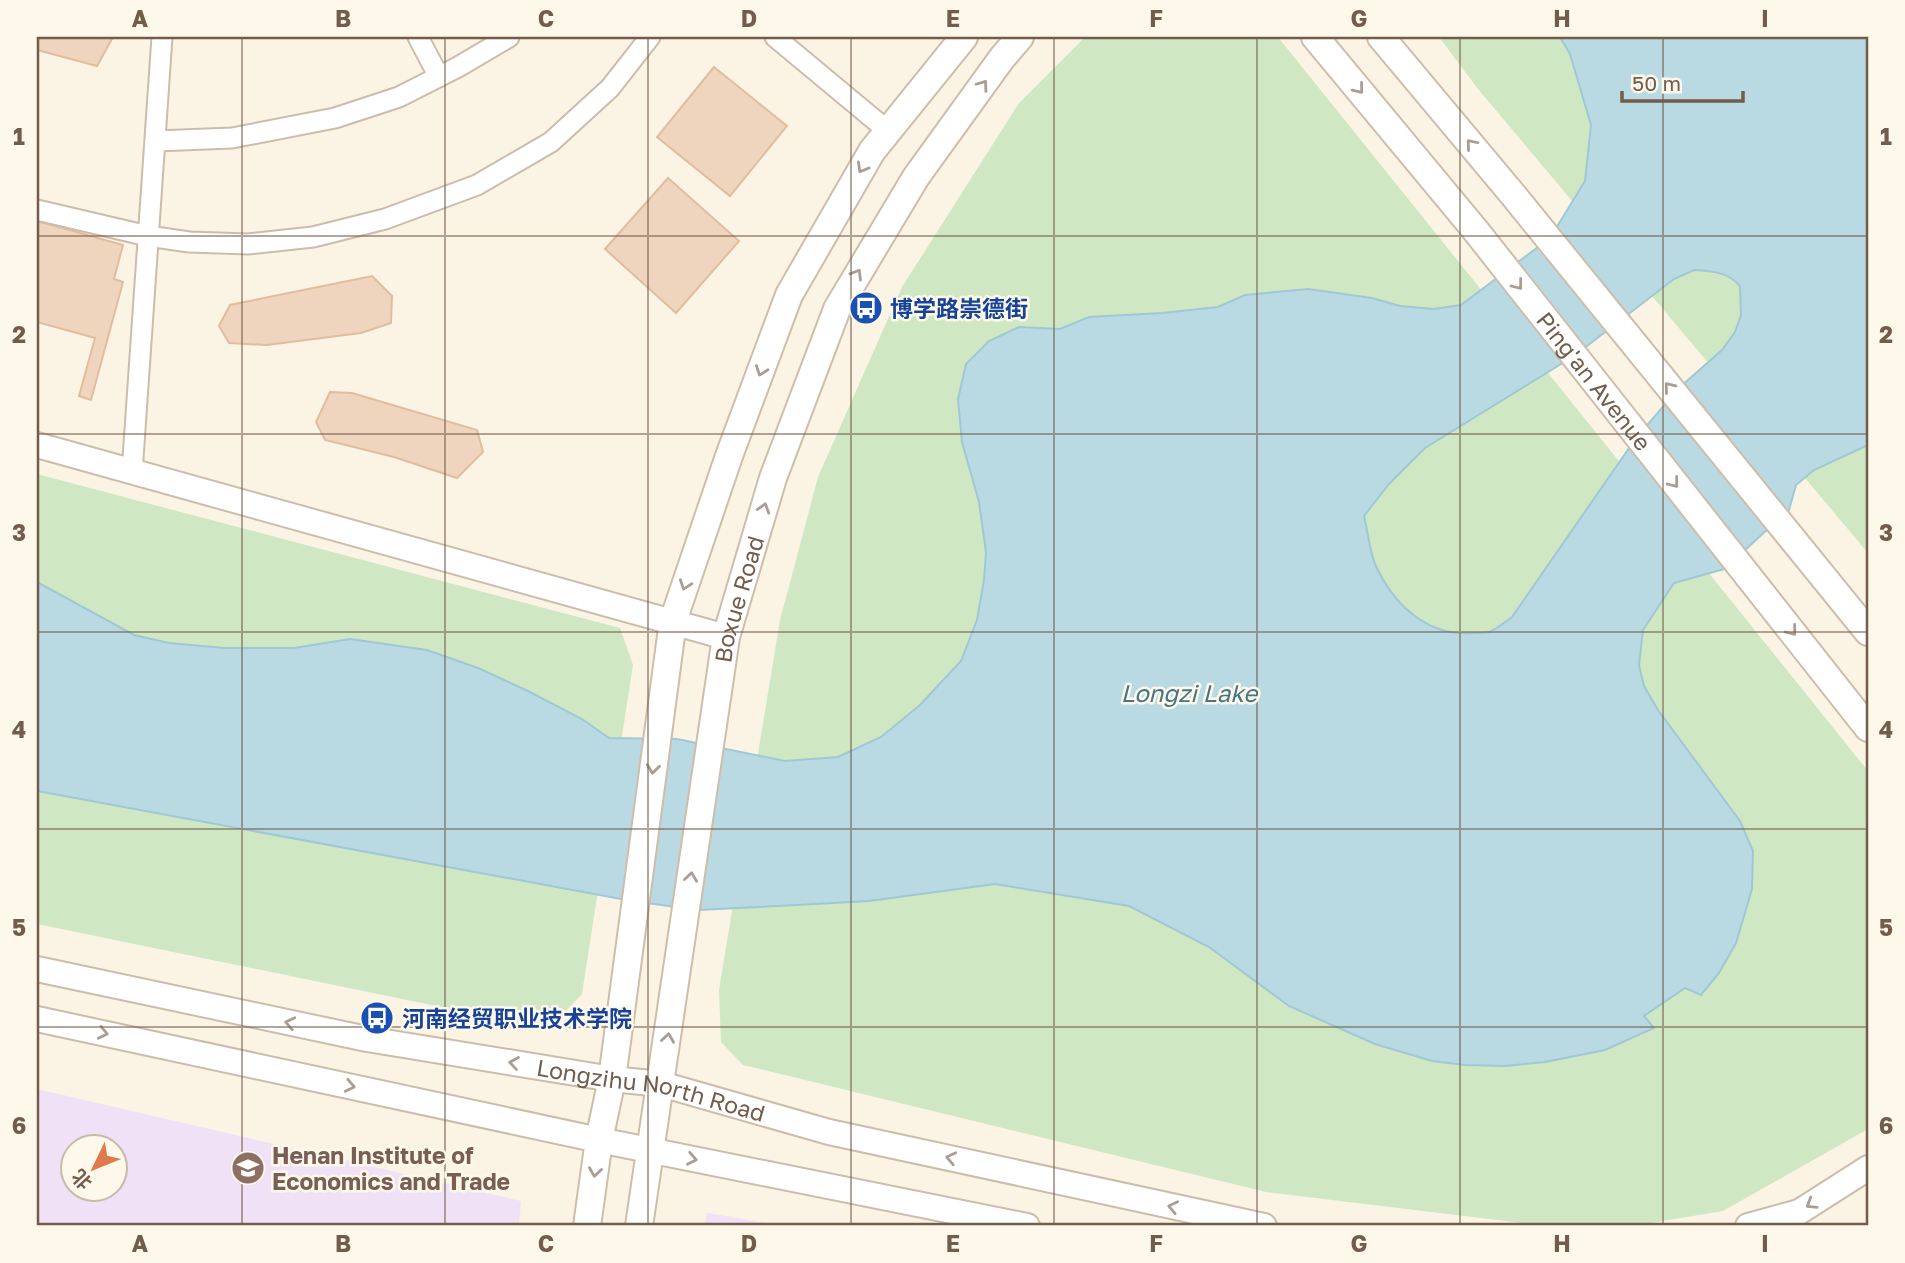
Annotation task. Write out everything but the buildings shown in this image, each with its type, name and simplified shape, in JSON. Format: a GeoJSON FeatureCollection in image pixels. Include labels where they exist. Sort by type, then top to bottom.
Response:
{"type":"FeatureCollection","features":[{"type":"Feature","properties":{"kind":"main road"},"geometry":{"type":"LineString","coordinates":[[587,1226],[599,1140],[612,1079],[673,621],[729,456],[789,295],[872,151],[964,37]]}},
{"type":"Feature","properties":{"kind":"main road","name":"Boxue Road"},"geometry":{"type":"LineString","coordinates":[[639,1226],[726,637],[773,478],[836,309],[916,177],[1020,37]]}},
{"type":"Feature","properties":{"kind":"main road","name":"Ping'an Avenue"},"geometry":{"type":"LineString","coordinates":[[1315,37],[1476,231],[1868,728]]}},
{"type":"Feature","properties":{"kind":"main road"},"geometry":{"type":"LineString","coordinates":[[1381,37],[1514,196],[1868,632]]}},
{"type":"Feature","properties":{"kind":"street"},"geometry":{"type":"LineString","coordinates":[[132,473],[162,37]]}},
{"type":"Feature","properties":{"kind":"street"},"geometry":{"type":"LineString","coordinates":[[418,37],[439,77]]}},
{"type":"Feature","properties":{"kind":"street"},"geometry":{"type":"LineString","coordinates":[[156,141],[232,138],[335,118],[399,97],[509,37]]}},
{"type":"Feature","properties":{"kind":"street"},"geometry":{"type":"LineString","coordinates":[[37,210],[148,236],[189,242],[248,244],[313,237],[385,219],[477,185],[551,142],[610,88],[650,37]]}},
{"type":"Feature","properties":{"kind":"street"},"geometry":{"type":"LineString","coordinates":[[775,37],[888,131]]}},
{"type":"Feature","properties":{"kind":"street"},"geometry":{"type":"LineString","coordinates":[[37,445],[726,637]]}},
{"type":"Feature","properties":{"kind":"street","name":"Longzihu North Road"},"geometry":{"type":"LineString","coordinates":[[37,969],[367,1039],[612,1079],[661,1084],[830,1132],[1264,1226]]}},
{"type":"Feature","properties":{"kind":"street"},"geometry":{"type":"LineString","coordinates":[[37,1019],[599,1140],[1027,1226]]}},
{"type":"Feature","properties":{"kind":"street"},"geometry":{"type":"LineString","coordinates":[[1748,1226],[1799,1212],[1868,1168]]}},
{"type":"Feature","properties":{"kind":"shaded area","name":"Henan Institute of Economics and Trade"},"geometry":{"type":"Polygon","coordinates":[[[37,1089],[521,1201],[519,1226],[37,1226],[37,1089]]]}},
{"type":"Feature","properties":{"kind":"shaded area"},"geometry":{"type":"Polygon","coordinates":[[[707,1213],[785,1226],[704,1226],[707,1213]]]}},
{"type":"Feature","properties":{"kind":"green space"},"geometry":{"type":"Polygon","coordinates":[[[1085,37],[1278,37],[1868,771],[1868,1129],[1723,1211],[1633,1226],[1547,1226],[1266,1192],[743,1065],[721,1042],[719,990],[780,620],[818,477],[902,287],[1019,103],[1085,37]]]}},
{"type":"Feature","properties":{"kind":"green space"},"geometry":{"type":"Polygon","coordinates":[[[1439,37],[1868,37],[1868,553],[1478,89],[1439,37]]]}},
{"type":"Feature","properties":{"kind":"green space"},"geometry":{"type":"Polygon","coordinates":[[[37,474],[620,628],[633,665],[582,994],[548,1029],[37,924],[37,474]]]}},
{"type":"Feature","properties":{"kind":"water","name":"Longzi Lake"},"geometry":{"type":"Polygon","coordinates":[[[1560,37],[1868,37],[1868,445],[1814,470],[1796,485],[1789,510],[1724,569],[1674,583],[1643,630],[1639,665],[1644,686],[1658,710],[1740,821],[1753,851],[1752,889],[1736,943],[1719,973],[1701,995],[1685,988],[1644,1016],[1654,1028],[1605,1050],[1545,1062],[1505,1066],[1432,1061],[1375,1044],[1289,1006],[1209,947],[1129,906],[995,884],[869,901],[698,910],[632,901],[37,791],[37,582],[134,635],[169,643],[224,648],[294,648],[350,639],[427,650],[478,668],[528,691],[582,719],[609,738],[677,739],[785,761],[838,757],[881,737],[920,705],[961,661],[977,620],[986,552],[979,502],[962,442],[958,399],[966,364],[989,341],[1019,327],[1060,329],[1089,317],[1218,307],[1245,295],[1308,289],[1372,298],[1400,306],[1434,309],[1461,305],[1550,238],[1585,181],[1591,125],[1570,54],[1560,37]],[[1694,270],[1674,279],[1574,356],[1425,448],[1389,484],[1364,516],[1371,552],[1382,579],[1414,615],[1441,630],[1456,633],[1489,632],[1512,617],[1636,438],[1679,388],[1722,350],[1735,332],[1741,315],[1740,286],[1725,275],[1694,270]]]}},
{"type":"Feature","properties":{"kind":"place","name":"博学路崇德街"},"geometry":{"type":"Point","coordinates":[866,308]}},
{"type":"Feature","properties":{"kind":"place","name":"河南经贸职业技术学院"},"geometry":{"type":"Point","coordinates":[377,1018]}},
{"type":"Feature","properties":{"kind":"place","name":"Henan Institute of Economics and Trade"},"geometry":{"type":"Point","coordinates":[248,1168]}}]}
